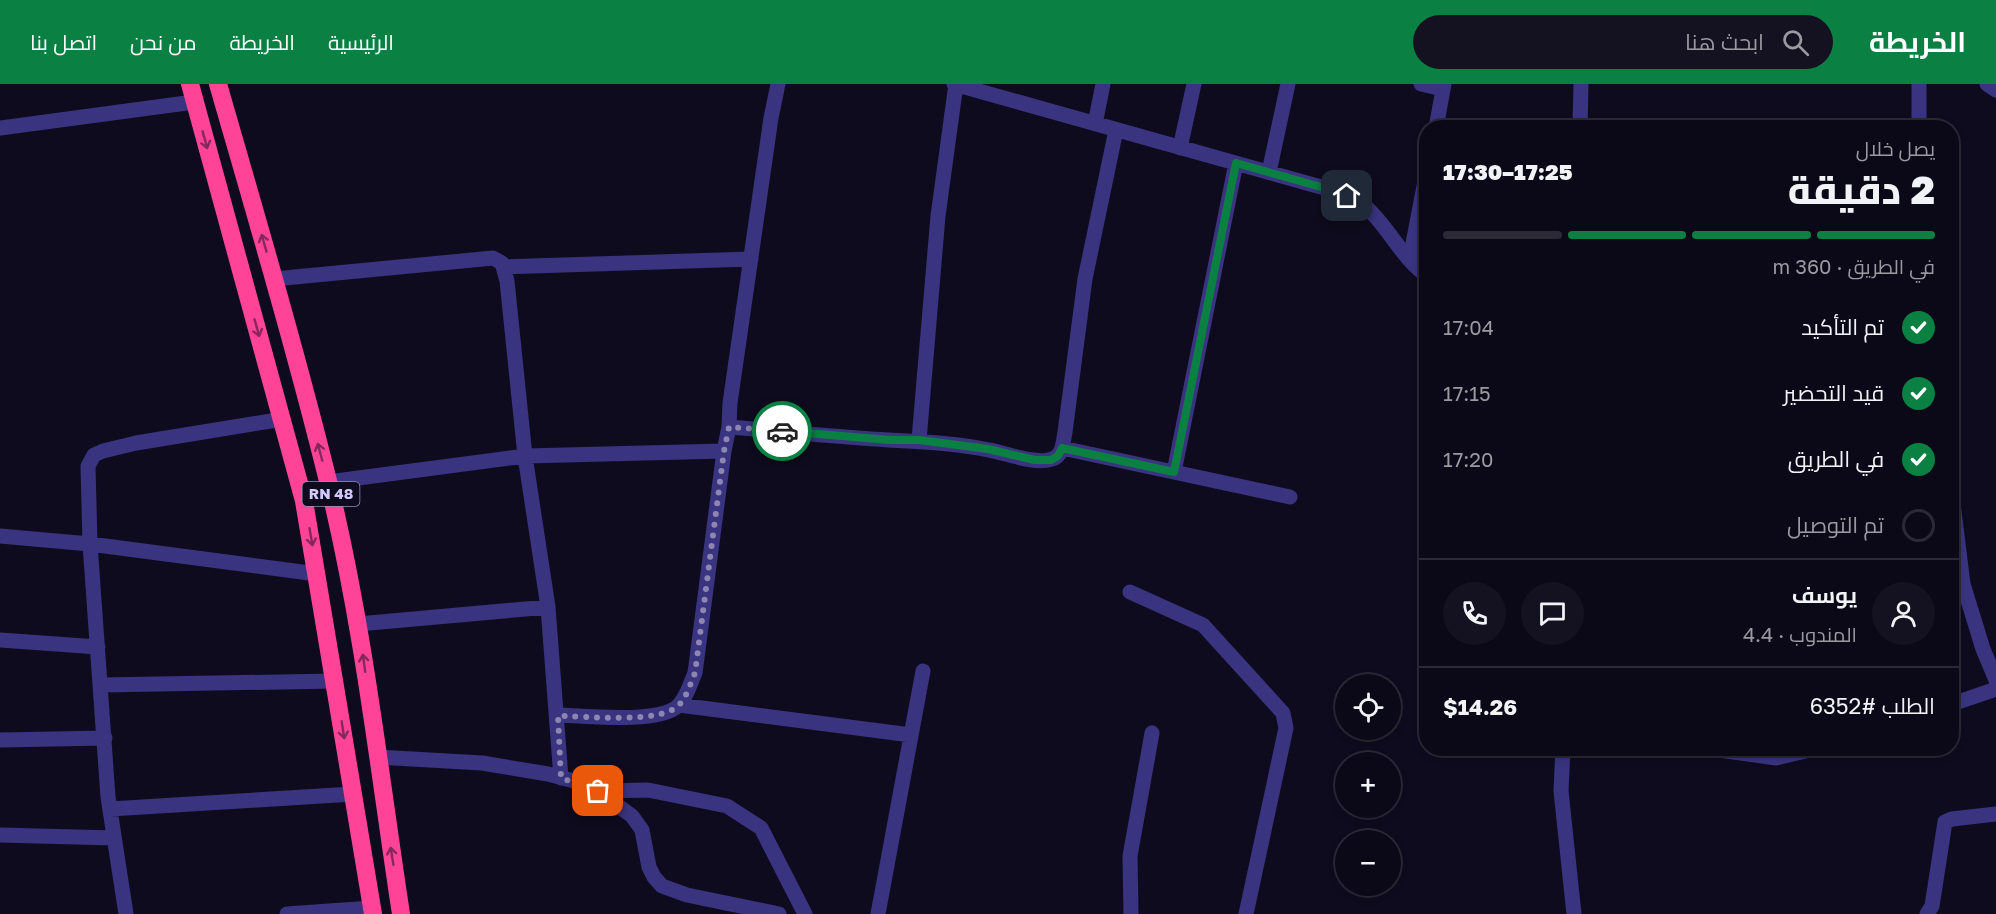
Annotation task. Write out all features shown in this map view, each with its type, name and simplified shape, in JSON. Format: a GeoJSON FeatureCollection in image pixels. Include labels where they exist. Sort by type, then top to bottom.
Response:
{"type":"FeatureCollection","features":[{"type":"Feature","properties":{"kind":"highway","name":"RN 48"},"geometry":{"type":"LineString","coordinates":[[218,84],[274,279],[328,482],[358,624],[401,914]]}},
{"type":"Feature","properties":{"kind":"highway","name":"RN 48"},"geometry":{"type":"LineString","coordinates":[[192,93],[304,501],[373,911]]}},
{"type":"Feature","properties":{"kind":"street"},"geometry":{"type":"LineString","coordinates":[[558,716],[639,717],[672,711],[686,697],[695,673],[729,427],[730,403],[771,118],[778,84]]}},
{"type":"Feature","properties":{"kind":"street"},"geometry":{"type":"LineString","coordinates":[[919,440],[938,216],[955,84],[994,89],[1095,124],[1321,187],[1359,202],[1368,209],[1419,268]]}},
{"type":"Feature","properties":{"kind":"street"},"geometry":{"type":"LineString","coordinates":[[1095,124],[1102,84]]}},
{"type":"Feature","properties":{"kind":"street"},"geometry":{"type":"LineString","coordinates":[[1180,148],[1194,84]]}},
{"type":"Feature","properties":{"kind":"street"},"geometry":{"type":"LineString","coordinates":[[1269,172],[1288,84]]}},
{"type":"Feature","properties":{"kind":"street"},"geometry":{"type":"LineString","coordinates":[[1421,84],[1444,87],[1438,120]]}},
{"type":"Feature","properties":{"kind":"street"},"geometry":{"type":"LineString","coordinates":[[1580,120],[1581,84]]}},
{"type":"Feature","properties":{"kind":"street"},"geometry":{"type":"LineString","coordinates":[[1919,84],[1919,120]]}},
{"type":"Feature","properties":{"kind":"street"},"geometry":{"type":"LineString","coordinates":[[1987,84],[1996,90]]}},
{"type":"Feature","properties":{"kind":"street"},"geometry":{"type":"LineString","coordinates":[[0,128],[192,93]]}},
{"type":"Feature","properties":{"kind":"street"},"geometry":{"type":"LineString","coordinates":[[729,427],[890,440],[919,440],[988,449],[1035,460],[1051,460],[1058,456],[1062,448],[1085,279],[1116,130]]}},
{"type":"Feature","properties":{"kind":"street"},"geometry":{"type":"LineString","coordinates":[[1174,472],[1236,163]]}},
{"type":"Feature","properties":{"kind":"street"},"geometry":{"type":"LineString","coordinates":[[1410,260],[1419,213]]}},
{"type":"Feature","properties":{"kind":"street"},"geometry":{"type":"LineString","coordinates":[[274,279],[493,258],[502,263],[507,281],[525,456],[548,607],[561,778]]}},
{"type":"Feature","properties":{"kind":"street"},"geometry":{"type":"LineString","coordinates":[[503,267],[751,259]]}},
{"type":"Feature","properties":{"kind":"street"},"geometry":{"type":"LineString","coordinates":[[126,914],[110,809],[90,544],[88,466],[94,455],[136,443],[283,419]]}},
{"type":"Feature","properties":{"kind":"street"},"geometry":{"type":"LineString","coordinates":[[1062,448],[1290,497]]}},
{"type":"Feature","properties":{"kind":"street"},"geometry":{"type":"LineString","coordinates":[[328,482],[525,456],[724,451]]}},
{"type":"Feature","properties":{"kind":"street"},"geometry":{"type":"LineString","coordinates":[[0,536],[90,544],[317,574]]}},
{"type":"Feature","properties":{"kind":"street"},"geometry":{"type":"LineString","coordinates":[[1959,560],[1963,584],[1983,649],[1996,680]]}},
{"type":"Feature","properties":{"kind":"street"},"geometry":{"type":"LineString","coordinates":[[1130,592],[1203,625],[1283,713],[1286,728],[1246,914]]}},
{"type":"Feature","properties":{"kind":"street"},"geometry":{"type":"LineString","coordinates":[[358,624],[548,607]]}},
{"type":"Feature","properties":{"kind":"street"},"geometry":{"type":"LineString","coordinates":[[0,640],[98,647]]}},
{"type":"Feature","properties":{"kind":"street"},"geometry":{"type":"LineString","coordinates":[[878,914],[923,671]]}},
{"type":"Feature","properties":{"kind":"street"},"geometry":{"type":"LineString","coordinates":[[101,685],[335,681]]}},
{"type":"Feature","properties":{"kind":"street"},"geometry":{"type":"LineString","coordinates":[[1959,702],[1996,689]]}},
{"type":"Feature","properties":{"kind":"street"},"geometry":{"type":"LineString","coordinates":[[679,705],[911,735]]}},
{"type":"Feature","properties":{"kind":"street"},"geometry":{"type":"LineString","coordinates":[[1131,914],[1130,856],[1152,733]]}},
{"type":"Feature","properties":{"kind":"street"},"geometry":{"type":"LineString","coordinates":[[0,740],[105,738]]}},
{"type":"Feature","properties":{"kind":"street"},"geometry":{"type":"LineString","coordinates":[[1563,756],[1562,791],[1574,914]]}},
{"type":"Feature","properties":{"kind":"street"},"geometry":{"type":"LineString","coordinates":[[1762,756],[1776,758],[1784,756]]}},
{"type":"Feature","properties":{"kind":"street"},"geometry":{"type":"LineString","coordinates":[[377,757],[482,763],[561,778],[598,791],[632,816],[642,830],[649,867],[662,886],[687,895],[779,914]]}},
{"type":"Feature","properties":{"kind":"street"},"geometry":{"type":"LineString","coordinates":[[598,791],[648,790],[727,806],[761,828],[805,914]]}},
{"type":"Feature","properties":{"kind":"street"},"geometry":{"type":"LineString","coordinates":[[110,809],[353,794]]}},
{"type":"Feature","properties":{"kind":"street"},"geometry":{"type":"LineString","coordinates":[[1927,914],[1932,906],[1945,822],[1952,819],[1996,814]]}},
{"type":"Feature","properties":{"kind":"street"},"geometry":{"type":"LineString","coordinates":[[0,835],[114,838]]}},
{"type":"Feature","properties":{"kind":"street"},"geometry":{"type":"LineString","coordinates":[[287,914],[373,911]]}},
{"type":"Feature","properties":{"kind":"way so far"},"geometry":{"type":"LineString","coordinates":[[598,791],[561,778],[558,716],[639,717],[672,711],[686,697],[695,673],[729,427],[782,431]]}},
{"type":"Feature","properties":{"kind":"route"},"geometry":{"type":"LineString","coordinates":[[782,431],[890,440],[919,440],[988,449],[1035,460],[1051,460],[1058,456],[1062,448],[1174,472],[1236,163],[1347,196]]}}]}
